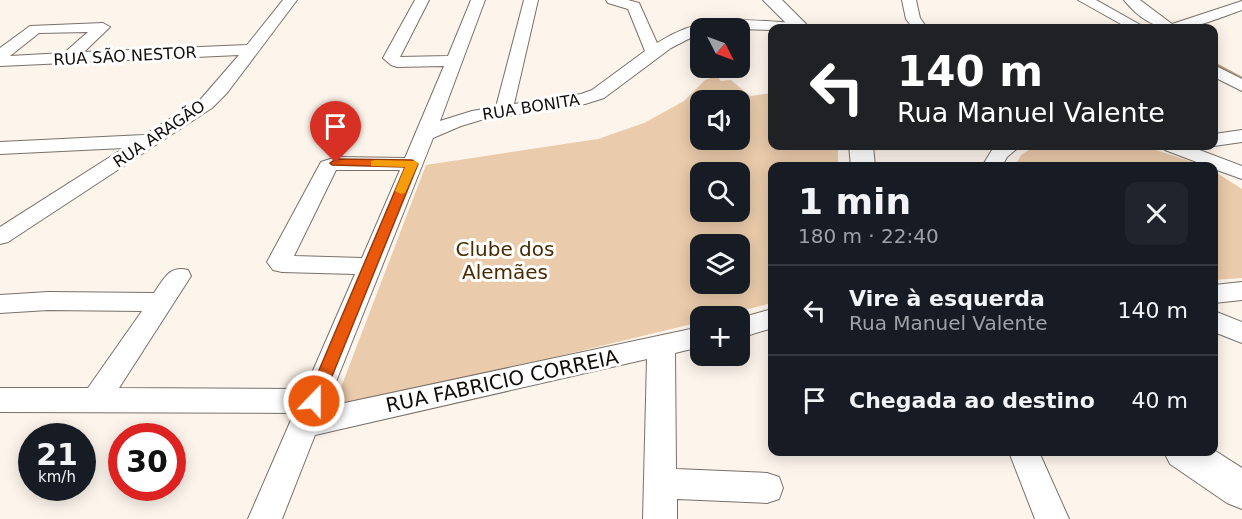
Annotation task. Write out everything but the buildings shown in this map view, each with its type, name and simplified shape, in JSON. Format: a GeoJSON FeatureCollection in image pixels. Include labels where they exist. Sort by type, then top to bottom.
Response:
{"type":"FeatureCollection","features":[{"type":"Feature","properties":{"kind":"main road"},"geometry":{"type":"LineString","coordinates":[[770,0],[792,24]]}},
{"type":"Feature","properties":{"kind":"main road"},"geometry":{"type":"LineString","coordinates":[[1190,456],[1242,490]]}},
{"type":"Feature","properties":{"kind":"street","name":"RUA ARAGÃO"},"geometry":{"type":"LineString","coordinates":[[0,237],[206,104],[290,0]]}},
{"type":"Feature","properties":{"kind":"street"},"geometry":{"type":"LineString","coordinates":[[422,0],[391,58],[397,62],[452,61]]}},
{"type":"Feature","properties":{"kind":"street"},"geometry":{"type":"LineString","coordinates":[[265,519],[478,0]]}},
{"type":"Feature","properties":{"kind":"street"},"geometry":{"type":"LineString","coordinates":[[504,110],[531,0]]}},
{"type":"Feature","properties":{"kind":"street"},"geometry":{"type":"LineString","coordinates":[[613,0],[634,6],[654,54]]}},
{"type":"Feature","properties":{"kind":"street"},"geometry":{"type":"LineString","coordinates":[[909,0],[913,19],[917,24]]}},
{"type":"Feature","properties":{"kind":"street"},"geometry":{"type":"LineString","coordinates":[[1085,0],[1131,24]]}},
{"type":"Feature","properties":{"kind":"street"},"geometry":{"type":"LineString","coordinates":[[1131,0],[1162,24]]}},
{"type":"Feature","properties":{"kind":"street"},"geometry":{"type":"LineString","coordinates":[[1187,24],[1242,5]]}},
{"type":"Feature","properties":{"kind":"street"},"geometry":{"type":"LineString","coordinates":[[1110,13],[1144,10]]}},
{"type":"Feature","properties":{"kind":"street","name":"RUA BONITA"},"geometry":{"type":"LineString","coordinates":[[424,135],[454,122],[504,110],[585,99],[598,94],[675,38],[708,26],[768,27]]}},
{"type":"Feature","properties":{"kind":"street"},"geometry":{"type":"LineString","coordinates":[[0,56],[35,29],[103,27],[68,58]]}},
{"type":"Feature","properties":{"kind":"street","name":"RUA SÃO NESTOR"},"geometry":{"type":"LineString","coordinates":[[0,61],[251,50]]}},
{"type":"Feature","properties":{"kind":"street"},"geometry":{"type":"LineString","coordinates":[[1218,58],[1242,71]]}},
{"type":"Feature","properties":{"kind":"street"},"geometry":{"type":"LineString","coordinates":[[1218,72],[1242,86]]}},
{"type":"Feature","properties":{"kind":"street"},"geometry":{"type":"LineString","coordinates":[[1218,139],[1242,136]]}},
{"type":"Feature","properties":{"kind":"street"},"geometry":{"type":"LineString","coordinates":[[0,148],[151,141]]}},
{"type":"Feature","properties":{"kind":"street"},"geometry":{"type":"LineString","coordinates":[[1183,150],[1217,162]]}},
{"type":"Feature","properties":{"kind":"street"},"geometry":{"type":"LineString","coordinates":[[1211,150],[1242,171]]}},
{"type":"Feature","properties":{"kind":"street"},"geometry":{"type":"LineString","coordinates":[[1218,162],[1242,171]]}},
{"type":"Feature","properties":{"kind":"street"},"geometry":{"type":"LineString","coordinates":[[370,266],[282,264],[279,262],[328,166],[336,163],[412,164]]}},
{"type":"Feature","properties":{"kind":"street"},"geometry":{"type":"LineString","coordinates":[[96,400],[179,276]]}},
{"type":"Feature","properties":{"kind":"street"},"geometry":{"type":"LineString","coordinates":[[1218,294],[1242,291]]}},
{"type":"Feature","properties":{"kind":"street"},"geometry":{"type":"LineString","coordinates":[[0,304],[48,301],[163,302]]}},
{"type":"Feature","properties":{"kind":"street"},"geometry":{"type":"LineString","coordinates":[[750,325],[768,320]]}},
{"type":"Feature","properties":{"kind":"street"},"geometry":{"type":"LineString","coordinates":[[1218,323],[1242,333]]}},
{"type":"Feature","properties":{"kind":"street","name":"RUA FABRICIO CORREIA"},"geometry":{"type":"LineString","coordinates":[[0,400],[96,400],[309,413],[690,339]]}},
{"type":"Feature","properties":{"kind":"street"},"geometry":{"type":"LineString","coordinates":[[660,519],[661,346]]}},
{"type":"Feature","properties":{"kind":"street"},"geometry":{"type":"LineString","coordinates":[[1026,456],[1052,519]]}},
{"type":"Feature","properties":{"kind":"street"},"geometry":{"type":"LineString","coordinates":[[661,483],[767,489]]}},
{"type":"Feature","properties":{"kind":"green space","name":"Clube dos Alemães"},"geometry":{"type":"Polygon","coordinates":[[[711,78],[719,78],[721,81],[731,80],[743,90],[695,90],[705,80],[711,78]]]}},
{"type":"Feature","properties":{"kind":"green space","name":"Clube dos Alemães"},"geometry":{"type":"Polygon","coordinates":[[[768,94],[768,150],[838,150],[838,162],[768,162],[768,304],[750,309],[750,306],[690,306],[690,324],[332,411],[426,165],[598,139],[644,123],[684,101],[690,95],[690,150],[750,150],[750,96],[768,94]]]}},
{"type":"Feature","properties":{"kind":"green space"},"geometry":{"type":"Polygon","coordinates":[[[1029,150],[1156,150],[1192,162],[1017,162],[1021,155],[1029,150]]]}},
{"type":"Feature","properties":{"kind":"green space"},"geometry":{"type":"Polygon","coordinates":[[[1218,174],[1242,189],[1242,278],[1218,280],[1218,174]]]}},
{"type":"Feature","properties":{"kind":"waterway"},"geometry":{"type":"LineString","coordinates":[[1218,66],[1242,79]]}},
{"type":"Feature","properties":{"kind":"slow traffic"},"geometry":{"type":"LineString","coordinates":[[375,163],[412,164],[401,191]]}},
{"type":"Feature","properties":{"kind":"route"},"geometry":{"type":"LineString","coordinates":[[314,401],[412,164],[336,163]]}}]}
